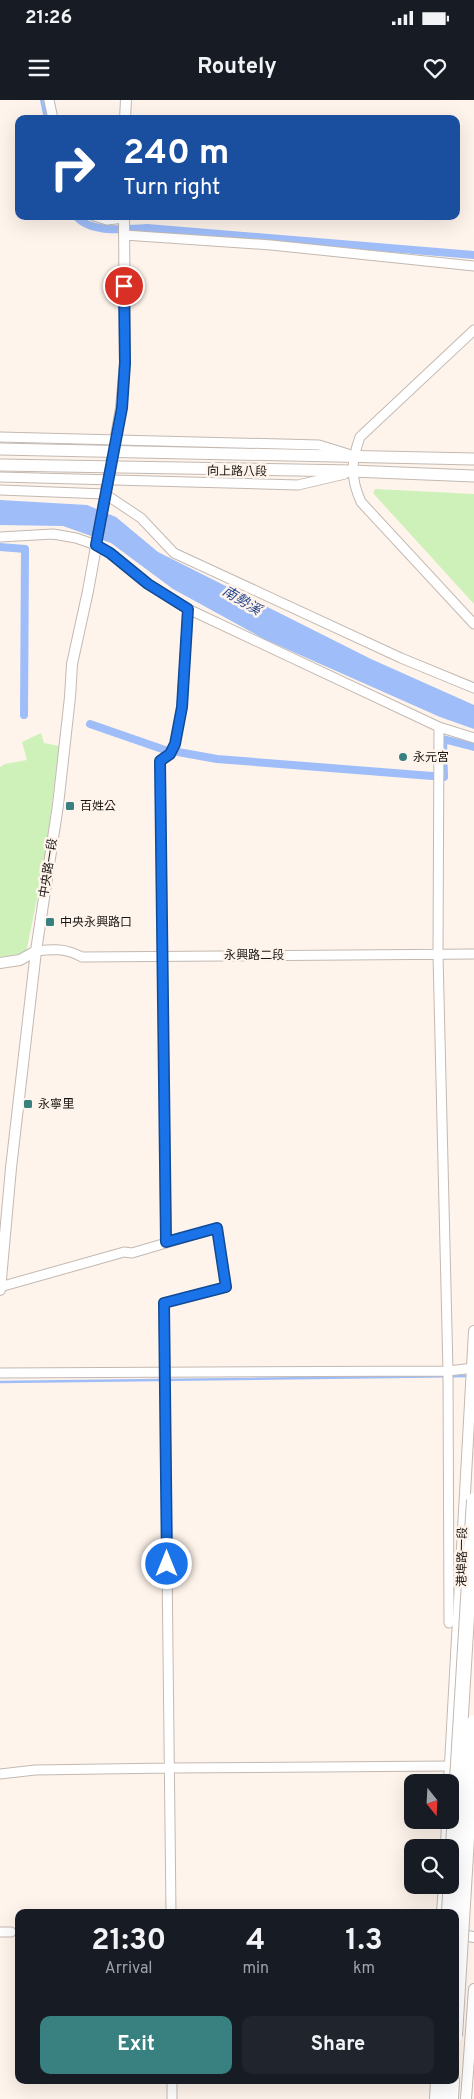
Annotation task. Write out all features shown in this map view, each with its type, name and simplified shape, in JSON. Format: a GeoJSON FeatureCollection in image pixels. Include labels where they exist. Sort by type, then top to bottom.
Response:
{"type":"FeatureCollection","features":[{"type":"Feature","properties":{"kind":"highway"},"geometry":{"type":"LineString","coordinates":[[449,1909],[474,1500]]}},
{"type":"Feature","properties":{"kind":"highway"},"geometry":{"type":"LineString","coordinates":[[459,1970],[474,1722]]}},
{"type":"Feature","properties":{"kind":"highway"},"geometry":{"type":"LineString","coordinates":[[437,2099],[438,2084]]}},
{"type":"Feature","properties":{"kind":"highway"},"geometry":{"type":"LineString","coordinates":[[451,2099],[452,2084]]}},
{"type":"Feature","properties":{"kind":"main road","name":"向上路八段"},"geometry":{"type":"LineString","coordinates":[[0,449],[114,445],[353,456],[474,459]]}},
{"type":"Feature","properties":{"kind":"main road","name":"向上路八段"},"geometry":{"type":"LineString","coordinates":[[0,467],[109,473],[352,471],[474,476]]}},
{"type":"Feature","properties":{"kind":"street"},"geometry":{"type":"LineString","coordinates":[[49,100],[51,115]]}},
{"type":"Feature","properties":{"kind":"street"},"geometry":{"type":"LineString","coordinates":[[125,115],[126,100]]}},
{"type":"Feature","properties":{"kind":"street"},"geometry":{"type":"LineString","coordinates":[[105,494],[122,408],[125,363],[124,220]]}},
{"type":"Feature","properties":{"kind":"street"},"geometry":{"type":"LineString","coordinates":[[124,234],[271,245],[474,266]]}},
{"type":"Feature","properties":{"kind":"street"},"geometry":{"type":"LineString","coordinates":[[474,330],[360,437],[353,456],[352,471],[355,489],[361,502],[474,624]]}},
{"type":"Feature","properties":{"kind":"street"},"geometry":{"type":"LineString","coordinates":[[0,437],[114,445]]}},
{"type":"Feature","properties":{"kind":"street"},"geometry":{"type":"LineString","coordinates":[[0,467],[0,477],[109,473]]}},
{"type":"Feature","properties":{"kind":"street"},"geometry":{"type":"LineString","coordinates":[[0,490],[105,494],[141,518],[174,553],[401,658],[474,688]]}},
{"type":"Feature","properties":{"kind":"street","name":"中央路一段"},"geometry":{"type":"LineString","coordinates":[[0,1288],[11,1168],[36,951],[58,805],[72,664],[88,591],[105,494]]}},
{"type":"Feature","properties":{"kind":"street"},"geometry":{"type":"LineString","coordinates":[[0,537],[53,534],[96,541],[148,584],[188,609],[439,727],[474,738]]}},
{"type":"Feature","properties":{"kind":"street"},"geometry":{"type":"LineString","coordinates":[[166,1242],[160,761],[170,754],[177,735],[182,707],[188,609]]}},
{"type":"Feature","properties":{"kind":"street"},"geometry":{"type":"LineString","coordinates":[[439,727],[438,955],[448,1371],[449,1623]]}},
{"type":"Feature","properties":{"kind":"street","name":"永興路二段"},"geometry":{"type":"LineString","coordinates":[[36,951],[60,948],[71,950],[82,956],[474,954]]}},
{"type":"Feature","properties":{"kind":"street"},"geometry":{"type":"LineString","coordinates":[[0,964],[20,960],[36,951]]}},
{"type":"Feature","properties":{"kind":"street"},"geometry":{"type":"LineString","coordinates":[[0,1288],[124,1252],[132,1253],[217,1228],[226,1287],[164,1303],[171,1909]]}},
{"type":"Feature","properties":{"kind":"street","name":"港埠路一段"},"geometry":{"type":"LineString","coordinates":[[450,1774],[474,1331]]}},
{"type":"Feature","properties":{"kind":"street"},"geometry":{"type":"LineString","coordinates":[[0,1372],[448,1371],[473,1368]]}},
{"type":"Feature","properties":{"kind":"street"},"geometry":{"type":"LineString","coordinates":[[461,1588],[474,1532]]}},
{"type":"Feature","properties":{"kind":"street"},"geometry":{"type":"LineString","coordinates":[[0,1774],[35,1770],[450,1766]]}},
{"type":"Feature","properties":{"kind":"street"},"geometry":{"type":"LineString","coordinates":[[442,1909],[443,1894]]}},
{"type":"Feature","properties":{"kind":"street"},"geometry":{"type":"LineString","coordinates":[[0,1932],[11,1932]]}},
{"type":"Feature","properties":{"kind":"street"},"geometry":{"type":"LineString","coordinates":[[459,1934],[474,1936]]}},
{"type":"Feature","properties":{"kind":"street"},"geometry":{"type":"LineString","coordinates":[[466,2099],[474,1989]]}},
{"type":"Feature","properties":{"kind":"street"},"geometry":{"type":"LineString","coordinates":[[172,2084],[172,2099]]}},
{"type":"Feature","properties":{"kind":"street"},"geometry":{"type":"LineString","coordinates":[[431,2099],[432,2084]]}},
{"type":"Feature","properties":{"kind":"green space"},"geometry":{"type":"Polygon","coordinates":[[[375,489],[474,494],[474,604],[373,493],[375,489]]]}},
{"type":"Feature","properties":{"kind":"green space"},"geometry":{"type":"Polygon","coordinates":[[[41,733],[44,743],[59,746],[45,859],[26,953],[0,957],[0,767],[5,764],[27,760],[22,742],[41,733]]]}},
{"type":"Feature","properties":{"kind":"water","name":"南勢溪"},"geometry":{"type":"Polygon","coordinates":[[[0,500],[87,505],[116,517],[158,552],[371,659],[474,705],[474,729],[440,717],[264,639],[173,589],[111,543],[63,526],[0,525],[0,500]]]}},
{"type":"Feature","properties":{"kind":"waterway"},"geometry":{"type":"LineString","coordinates":[[44,100],[47,115]]}},
{"type":"Feature","properties":{"kind":"waterway"},"geometry":{"type":"LineString","coordinates":[[80,220],[90,226],[109,229],[147,228],[474,255]]}},
{"type":"Feature","properties":{"kind":"waterway"},"geometry":{"type":"LineString","coordinates":[[0,547],[25,549],[24,715]]}},
{"type":"Feature","properties":{"kind":"waterway"},"geometry":{"type":"LineString","coordinates":[[90,724],[165,750]]}},
{"type":"Feature","properties":{"kind":"waterway"},"geometry":{"type":"LineString","coordinates":[[444,777],[443,739],[474,747]]}},
{"type":"Feature","properties":{"kind":"waterway"},"geometry":{"type":"LineString","coordinates":[[178,752],[217,759],[432,776]]}},
{"type":"Feature","properties":{"kind":"waterway"},"geometry":{"type":"LineString","coordinates":[[0,1382],[468,1376]]}},
{"type":"Feature","properties":{"kind":"place","name":"永元宮"},"geometry":{"type":"Point","coordinates":[403,757]}},
{"type":"Feature","properties":{"kind":"place","name":"百姓公"},"geometry":{"type":"Point","coordinates":[70,806]}},
{"type":"Feature","properties":{"kind":"place","name":"中央永興路口"},"geometry":{"type":"Point","coordinates":[50,922]}},
{"type":"Feature","properties":{"kind":"place","name":"永寧里"},"geometry":{"type":"Point","coordinates":[28,1104]}},
{"type":"Feature","properties":{"kind":"route"},"geometry":{"type":"LineString","coordinates":[[124,286],[125,363],[122,408],[96,545],[110,553],[171,600],[188,609],[182,707],[175,744],[170,754],[160,761],[166,1242],[217,1228],[226,1287],[164,1303],[167,1564]]}}]}
